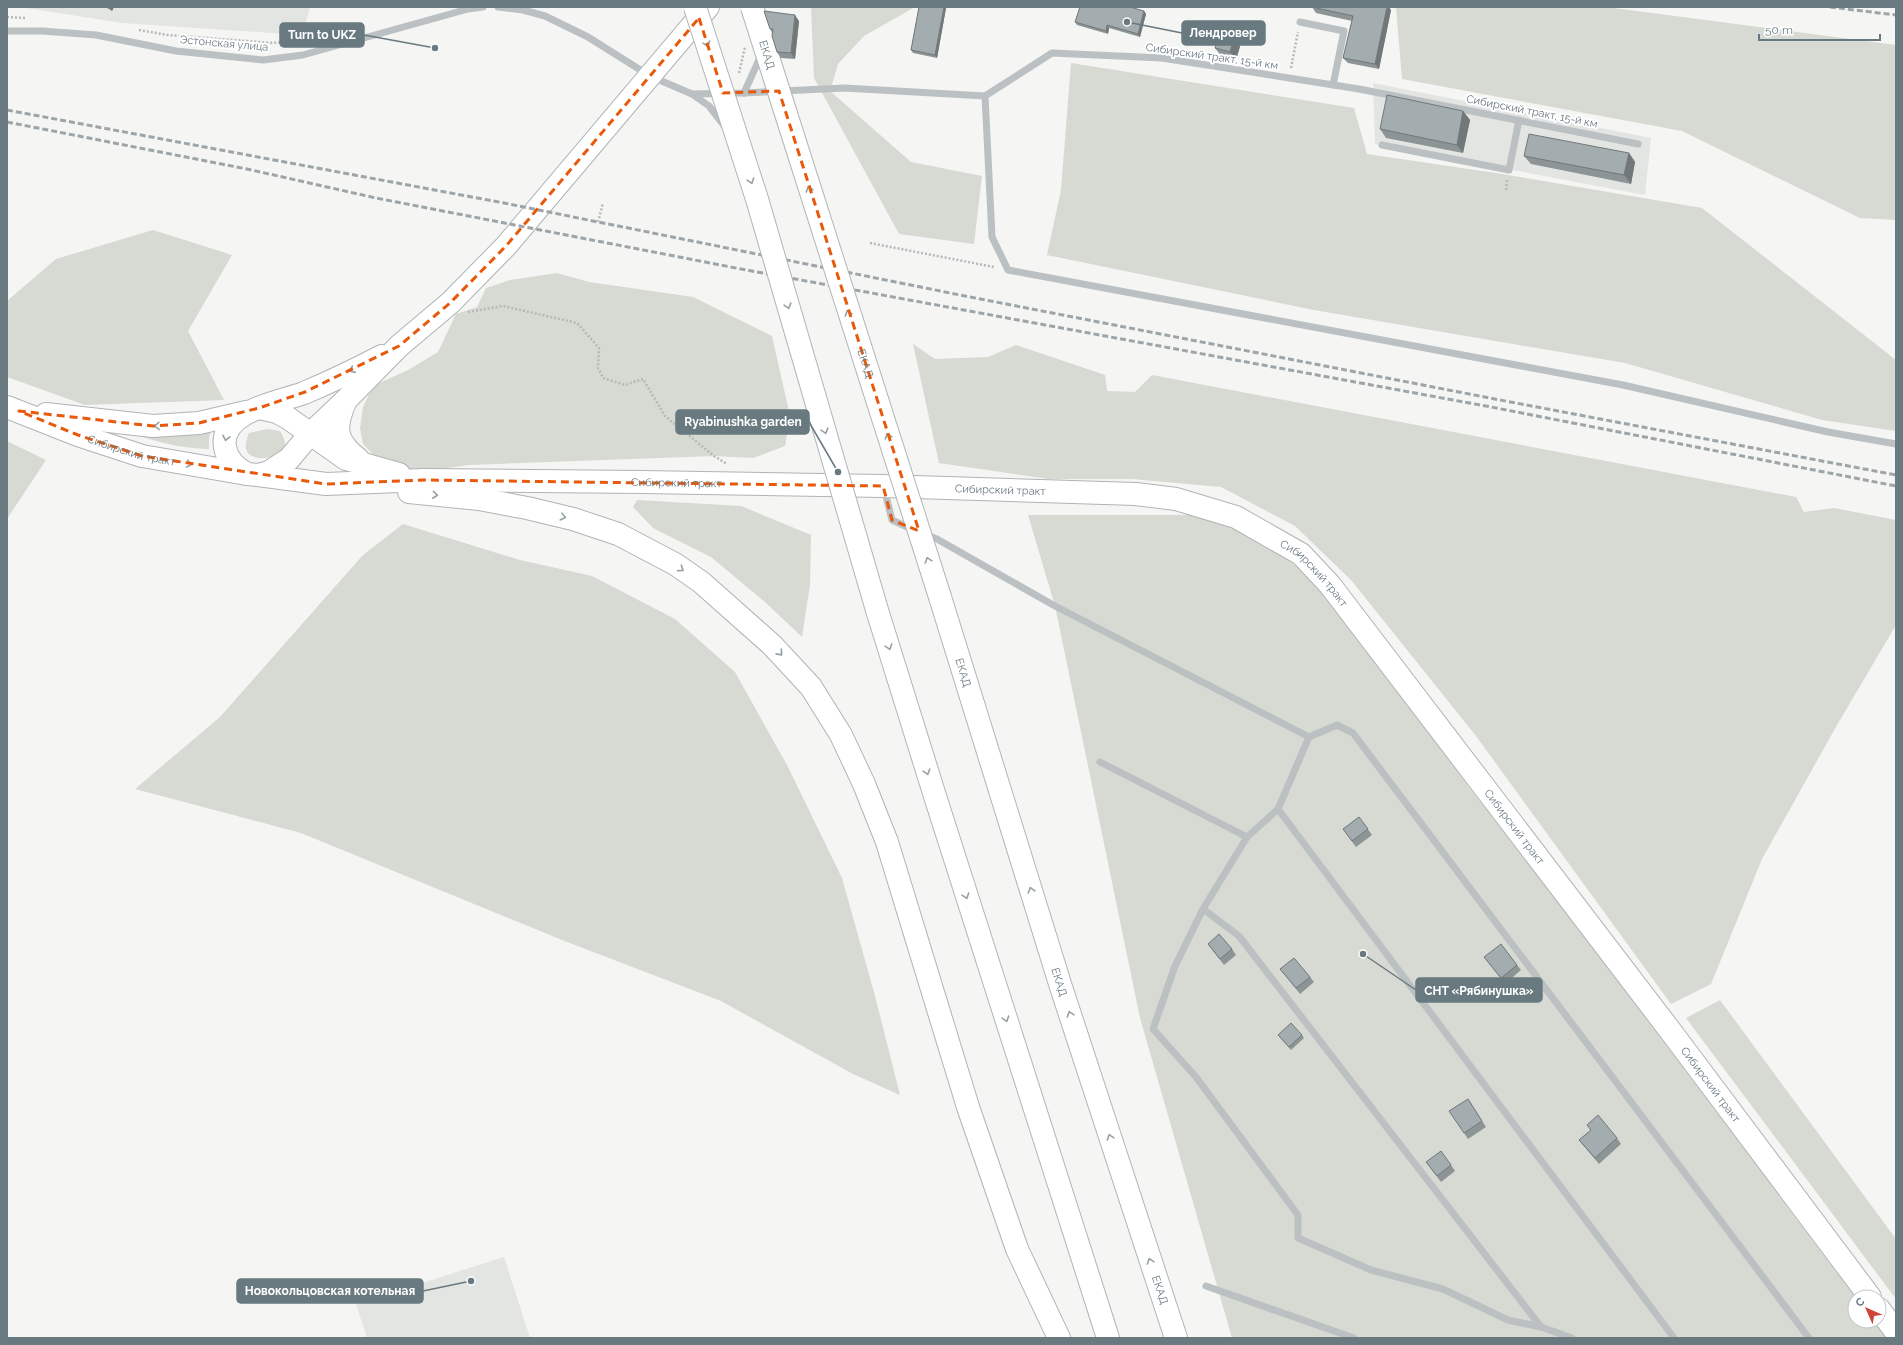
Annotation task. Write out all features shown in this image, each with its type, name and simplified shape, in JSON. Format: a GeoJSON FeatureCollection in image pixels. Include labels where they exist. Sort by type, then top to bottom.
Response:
{"type":"FeatureCollection","features":[{"type":"Feature","properties":{"kind":"main road"},"geometry":{"type":"LineString","coordinates":[[695,7],[757,200],[877,610],[1108,1338]]}},
{"type":"Feature","properties":{"kind":"main road"},"geometry":{"type":"LineString","coordinates":[[399,346],[305,392],[255,409],[232,424],[227,432],[225,444],[230,460],[237,468],[252,475],[276,468],[294,453],[310,434],[399,346],[450,303],[506,246],[708,7]]}},
{"type":"Feature","properties":{"kind":"main road","name":"ЕКАД"},"geometry":{"type":"LineString","coordinates":[[752,7],[940,597],[1059,980],[1176,1338]]}},
{"type":"Feature","properties":{"kind":"main road"},"geometry":{"type":"LineString","coordinates":[[346,400],[338,422],[339,438],[349,452],[371,467]]}},
{"type":"Feature","properties":{"kind":"main road","name":"Сибирский тракт"},"geometry":{"type":"LineString","coordinates":[[13,409],[153,426],[198,423],[255,409],[277,412],[288,418],[346,460],[424,480]]}},
{"type":"Feature","properties":{"kind":"main road","name":"Сибирский тракт"},"geometry":{"type":"LineString","coordinates":[[13,409],[78,436],[142,456],[252,475],[326,484],[424,480],[883,486],[1136,494],[1176,498],[1236,517],[1300,554],[1330,585],[1672,1033],[1864,1289]]}},
{"type":"Feature","properties":{"kind":"main road"},"geometry":{"type":"LineString","coordinates":[[288,418],[296,436],[294,453]]}},
{"type":"Feature","properties":{"kind":"main road"},"geometry":{"type":"LineString","coordinates":[[326,484],[479,499],[573,519],[618,534],[675,564],[701,582],[772,645],[811,688],[841,735],[864,784],[887,842],[968,1107],[1017,1249],[1059,1338]]}},
{"type":"Feature","properties":{"kind":"main road"},"geometry":{"type":"LineString","coordinates":[[1887,1320],[1896,1332]]}},
{"type":"Feature","properties":{"kind":"street","name":"Эстонская улица"},"geometry":{"type":"LineString","coordinates":[[7,31],[42,31],[96,35],[176,51],[263,60],[303,54],[468,8],[483,7]]}},
{"type":"Feature","properties":{"kind":"street"},"geometry":{"type":"LineString","coordinates":[[498,7],[523,10],[546,16],[588,37],[650,76],[692,94],[709,106],[745,153]]}},
{"type":"Feature","properties":{"kind":"street"},"geometry":{"type":"LineString","coordinates":[[1300,22],[1344,31],[1333,85]]}},
{"type":"Feature","properties":{"kind":"street"},"geometry":{"type":"LineString","coordinates":[[744,93],[764,47]]}},
{"type":"Feature","properties":{"kind":"street","name":"Сибирский тракт, 15-й км"},"geometry":{"type":"LineString","coordinates":[[985,96],[1052,53],[1162,58],[1333,85],[1638,144]]}},
{"type":"Feature","properties":{"kind":"street"},"geometry":{"type":"LineString","coordinates":[[692,94],[844,88],[985,96],[992,237],[1008,270],[1623,385],[1828,432],[1896,444]]}},
{"type":"Feature","properties":{"kind":"street"},"geometry":{"type":"LineString","coordinates":[[1382,145],[1509,170],[1519,120]]}},
{"type":"Feature","properties":{"kind":"street"},"geometry":{"type":"LineString","coordinates":[[883,486],[892,520],[937,539],[1055,606],[1309,737]]}},
{"type":"Feature","properties":{"kind":"street"},"geometry":{"type":"LineString","coordinates":[[1572,1338],[1540,1327],[1508,1320],[1443,1289],[1371,1270],[1298,1238],[1298,1215],[1196,1077],[1153,1029],[1174,966],[1203,909],[1247,837],[1278,809],[1309,737],[1337,725],[1353,734],[1809,1338]]}},
{"type":"Feature","properties":{"kind":"street"},"geometry":{"type":"LineString","coordinates":[[1100,762],[1247,837]]}},
{"type":"Feature","properties":{"kind":"street"},"geometry":{"type":"LineString","coordinates":[[1278,809],[1674,1338]]}},
{"type":"Feature","properties":{"kind":"street"},"geometry":{"type":"LineString","coordinates":[[1203,909],[1238,936],[1540,1327]]}},
{"type":"Feature","properties":{"kind":"street"},"geometry":{"type":"LineString","coordinates":[[1206,1286],[1354,1338]]}},
{"type":"Feature","properties":{"kind":"path"},"geometry":{"type":"LineString","coordinates":[[7,17],[29,18]]}},
{"type":"Feature","properties":{"kind":"path"},"geometry":{"type":"LineString","coordinates":[[1289,78],[1300,22]]}},
{"type":"Feature","properties":{"kind":"path"},"geometry":{"type":"LineString","coordinates":[[136,30],[168,35],[273,43],[307,39],[359,25]]}},
{"type":"Feature","properties":{"kind":"path"},"geometry":{"type":"LineString","coordinates":[[734,93],[746,43]]}},
{"type":"Feature","properties":{"kind":"path"},"geometry":{"type":"LineString","coordinates":[[598,222],[602,203]]}},
{"type":"Feature","properties":{"kind":"path"},"geometry":{"type":"LineString","coordinates":[[870,243],[1008,270]]}},
{"type":"Feature","properties":{"kind":"path"},"geometry":{"type":"LineString","coordinates":[[464,313],[503,306],[577,323],[599,348],[598,368],[603,378],[625,385],[643,379],[665,416],[714,456],[729,465]]}},
{"type":"Feature","properties":{"kind":"highlighted area"},"geometry":{"type":"Polygon","coordinates":[[[699,18],[723,93],[779,91],[919,531],[892,520],[883,486],[424,480],[326,484],[142,456],[78,435],[19,411],[153,426],[199,423],[259,408],[305,392],[399,346],[450,303],[506,246],[699,18]]]}},
{"type":"Feature","properties":{"kind":"shaded area"},"geometry":{"type":"Polygon","coordinates":[[[20,7],[310,7],[302,35],[122,23],[20,7]]]}},
{"type":"Feature","properties":{"kind":"shaded area"},"geometry":{"type":"Polygon","coordinates":[[[811,7],[915,7],[864,36],[838,64],[830,91],[911,162],[982,176],[974,244],[899,234],[814,78],[811,7]]]}},
{"type":"Feature","properties":{"kind":"shaded area"},"geometry":{"type":"Polygon","coordinates":[[[1396,7],[1606,7],[1896,45],[1896,220],[1860,218],[1682,131],[1402,79],[1396,7]]]}},
{"type":"Feature","properties":{"kind":"shaded area"},"geometry":{"type":"Polygon","coordinates":[[[1071,63],[1354,108],[1367,154],[1496,173],[1702,208],[1896,360],[1896,431],[1822,420],[1625,363],[1314,310],[1047,255],[1061,190],[1071,63]]]}},
{"type":"Feature","properties":{"kind":"shaded area"},"geometry":{"type":"Polygon","coordinates":[[[1373,83],[1651,138],[1645,195],[1375,144],[1373,83]]]}},
{"type":"Feature","properties":{"kind":"shaded area"},"geometry":{"type":"Polygon","coordinates":[[[153,230],[232,255],[188,331],[224,400],[85,405],[7,377],[7,301],[56,259],[153,230]]]}},
{"type":"Feature","properties":{"kind":"shaded area"},"geometry":{"type":"Polygon","coordinates":[[[557,273],[589,282],[693,297],[772,336],[790,416],[785,446],[753,458],[714,456],[468,465],[414,473],[379,461],[363,444],[360,428],[363,407],[373,386],[408,370],[438,352],[456,314],[477,307],[486,288],[510,280],[557,273]]]}},
{"type":"Feature","properties":{"kind":"shaded area"},"geometry":{"type":"Polygon","coordinates":[[[913,344],[935,359],[988,357],[1016,345],[1105,375],[1107,391],[1135,392],[1152,375],[1796,497],[1804,512],[1834,508],[1896,520],[1896,625],[1837,725],[1762,859],[1711,984],[1671,1004],[1476,736],[1351,580],[1295,526],[1221,487],[1132,479],[1048,479],[939,463],[913,344]]]}},
{"type":"Feature","properties":{"kind":"shaded area"},"geometry":{"type":"Polygon","coordinates":[[[267,429],[280,431],[284,438],[285,444],[283,456],[260,458],[254,457],[246,450],[246,443],[249,433],[267,429]]]}},
{"type":"Feature","properties":{"kind":"shaded area"},"geometry":{"type":"Polygon","coordinates":[[[211,430],[209,449],[189,448],[134,434],[211,430]]]}},
{"type":"Feature","properties":{"kind":"shaded area"},"geometry":{"type":"Polygon","coordinates":[[[7,441],[46,460],[7,519],[7,441]]]}},
{"type":"Feature","properties":{"kind":"shaded area"},"geometry":{"type":"Polygon","coordinates":[[[637,500],[741,506],[811,535],[810,585],[802,637],[765,602],[711,557],[653,528],[633,507],[637,500]]]}},
{"type":"Feature","properties":{"kind":"shaded area"},"geometry":{"type":"Polygon","coordinates":[[[1028,515],[1211,515],[1272,548],[1316,581],[1471,790],[1551,891],[1849,1289],[1847,1289],[1847,1329],[1879,1329],[1886,1338],[1232,1338],[1140,1018],[1055,606],[1028,515]]]}},
{"type":"Feature","properties":{"kind":"shaded area"},"geometry":{"type":"Polygon","coordinates":[[[403,524],[520,560],[592,576],[675,619],[735,672],[788,767],[842,878],[875,996],[900,1095],[853,1074],[721,1001],[562,940],[301,833],[135,789],[220,717],[363,555],[403,524]]]}},
{"type":"Feature","properties":{"kind":"shaded area"},"geometry":{"type":"Polygon","coordinates":[[[1720,1000],[1896,1239],[1896,1299],[1686,1018],[1720,1000]]]}},
{"type":"Feature","properties":{"kind":"shaded area"},"geometry":{"type":"Polygon","coordinates":[[[504,1257],[530,1338],[367,1338],[356,1304],[504,1257]]]}},
{"type":"Feature","properties":{"kind":"building"},"geometry":{"type":"Polygon","coordinates":[[[919,7],[944,7],[935,55],[911,50],[919,7]]]}},
{"type":"Feature","properties":{"kind":"building"},"geometry":{"type":"Polygon","coordinates":[[[1080,7],[1130,7],[1144,11],[1138,34],[1107,25],[1106,31],[1075,22],[1080,7]]]}},
{"type":"Feature","properties":{"kind":"building"},"geometry":{"type":"Polygon","coordinates":[[[1312,7],[1387,7],[1375,64],[1343,58],[1353,16],[1312,7]]]}},
{"type":"Feature","properties":{"kind":"building"},"geometry":{"type":"Polygon","coordinates":[[[764,11],[795,15],[791,53],[777,52],[772,36],[773,29],[770,29],[764,11]]]}},
{"type":"Feature","properties":{"kind":"building"},"geometry":{"type":"Polygon","coordinates":[[[1222,23],[1237,27],[1230,52],[1215,48],[1222,23]]]}},
{"type":"Feature","properties":{"kind":"building"},"geometry":{"type":"Polygon","coordinates":[[[1387,95],[1463,111],[1457,145],[1380,129],[1387,95]]]}},
{"type":"Feature","properties":{"kind":"building"},"geometry":{"type":"Polygon","coordinates":[[[1529,134],[1629,153],[1624,175],[1524,156],[1529,134]]]}},
{"type":"Feature","properties":{"kind":"building"},"geometry":{"type":"Polygon","coordinates":[[[1359,817],[1368,829],[1352,841],[1343,829],[1359,817]]]}},
{"type":"Feature","properties":{"kind":"building"},"geometry":{"type":"Polygon","coordinates":[[[1219,934],[1232,949],[1220,959],[1208,944],[1219,934]]]}},
{"type":"Feature","properties":{"kind":"building"},"geometry":{"type":"Polygon","coordinates":[[[1501,944],[1517,965],[1501,978],[1484,957],[1501,944]]]}},
{"type":"Feature","properties":{"kind":"building"},"geometry":{"type":"Polygon","coordinates":[[[1294,958],[1310,977],[1296,988],[1280,969],[1294,958]]]}},
{"type":"Feature","properties":{"kind":"building"},"geometry":{"type":"Polygon","coordinates":[[[1291,1023],[1302,1035],[1289,1047],[1278,1035],[1291,1023]]]}},
{"type":"Feature","properties":{"kind":"building"},"geometry":{"type":"Polygon","coordinates":[[[1468,1099],[1482,1121],[1464,1133],[1449,1111],[1468,1099]]]}},
{"type":"Feature","properties":{"kind":"building"},"geometry":{"type":"Polygon","coordinates":[[[1598,1115],[1617,1138],[1595,1158],[1579,1140],[1591,1130],[1587,1125],[1598,1115]]]}},
{"type":"Feature","properties":{"kind":"building"},"geometry":{"type":"Polygon","coordinates":[[[1441,1151],[1451,1165],[1437,1176],[1426,1162],[1441,1151]]]}},
{"type":"Feature","properties":{"kind":"railway"},"geometry":{"type":"LineString","coordinates":[[1830,7],[1896,15]]}},
{"type":"Feature","properties":{"kind":"railway"},"geometry":{"type":"LineString","coordinates":[[7,110],[504,203],[965,296],[1896,475]]}},
{"type":"Feature","properties":{"kind":"railway"},"geometry":{"type":"LineString","coordinates":[[7,122],[247,169],[376,198],[741,269],[1491,407],[1896,486]]}},
{"type":"Feature","properties":{"kind":"place","name":"Лендровер"},"geometry":{"type":"Point","coordinates":[1127,22]}},
{"type":"Feature","properties":{"kind":"place","name":"Turn to UKZ"},"geometry":{"type":"Point","coordinates":[435,48]}},
{"type":"Feature","properties":{"kind":"place","name":"Ryabinushka garden"},"geometry":{"type":"Point","coordinates":[838,472]}},
{"type":"Feature","properties":{"kind":"place","name":"СНТ «Рябинушка»"},"geometry":{"type":"Point","coordinates":[1363,954]}},
{"type":"Feature","properties":{"kind":"place","name":"Новокольцовская котельная"},"geometry":{"type":"Point","coordinates":[471,1281]}}]}
